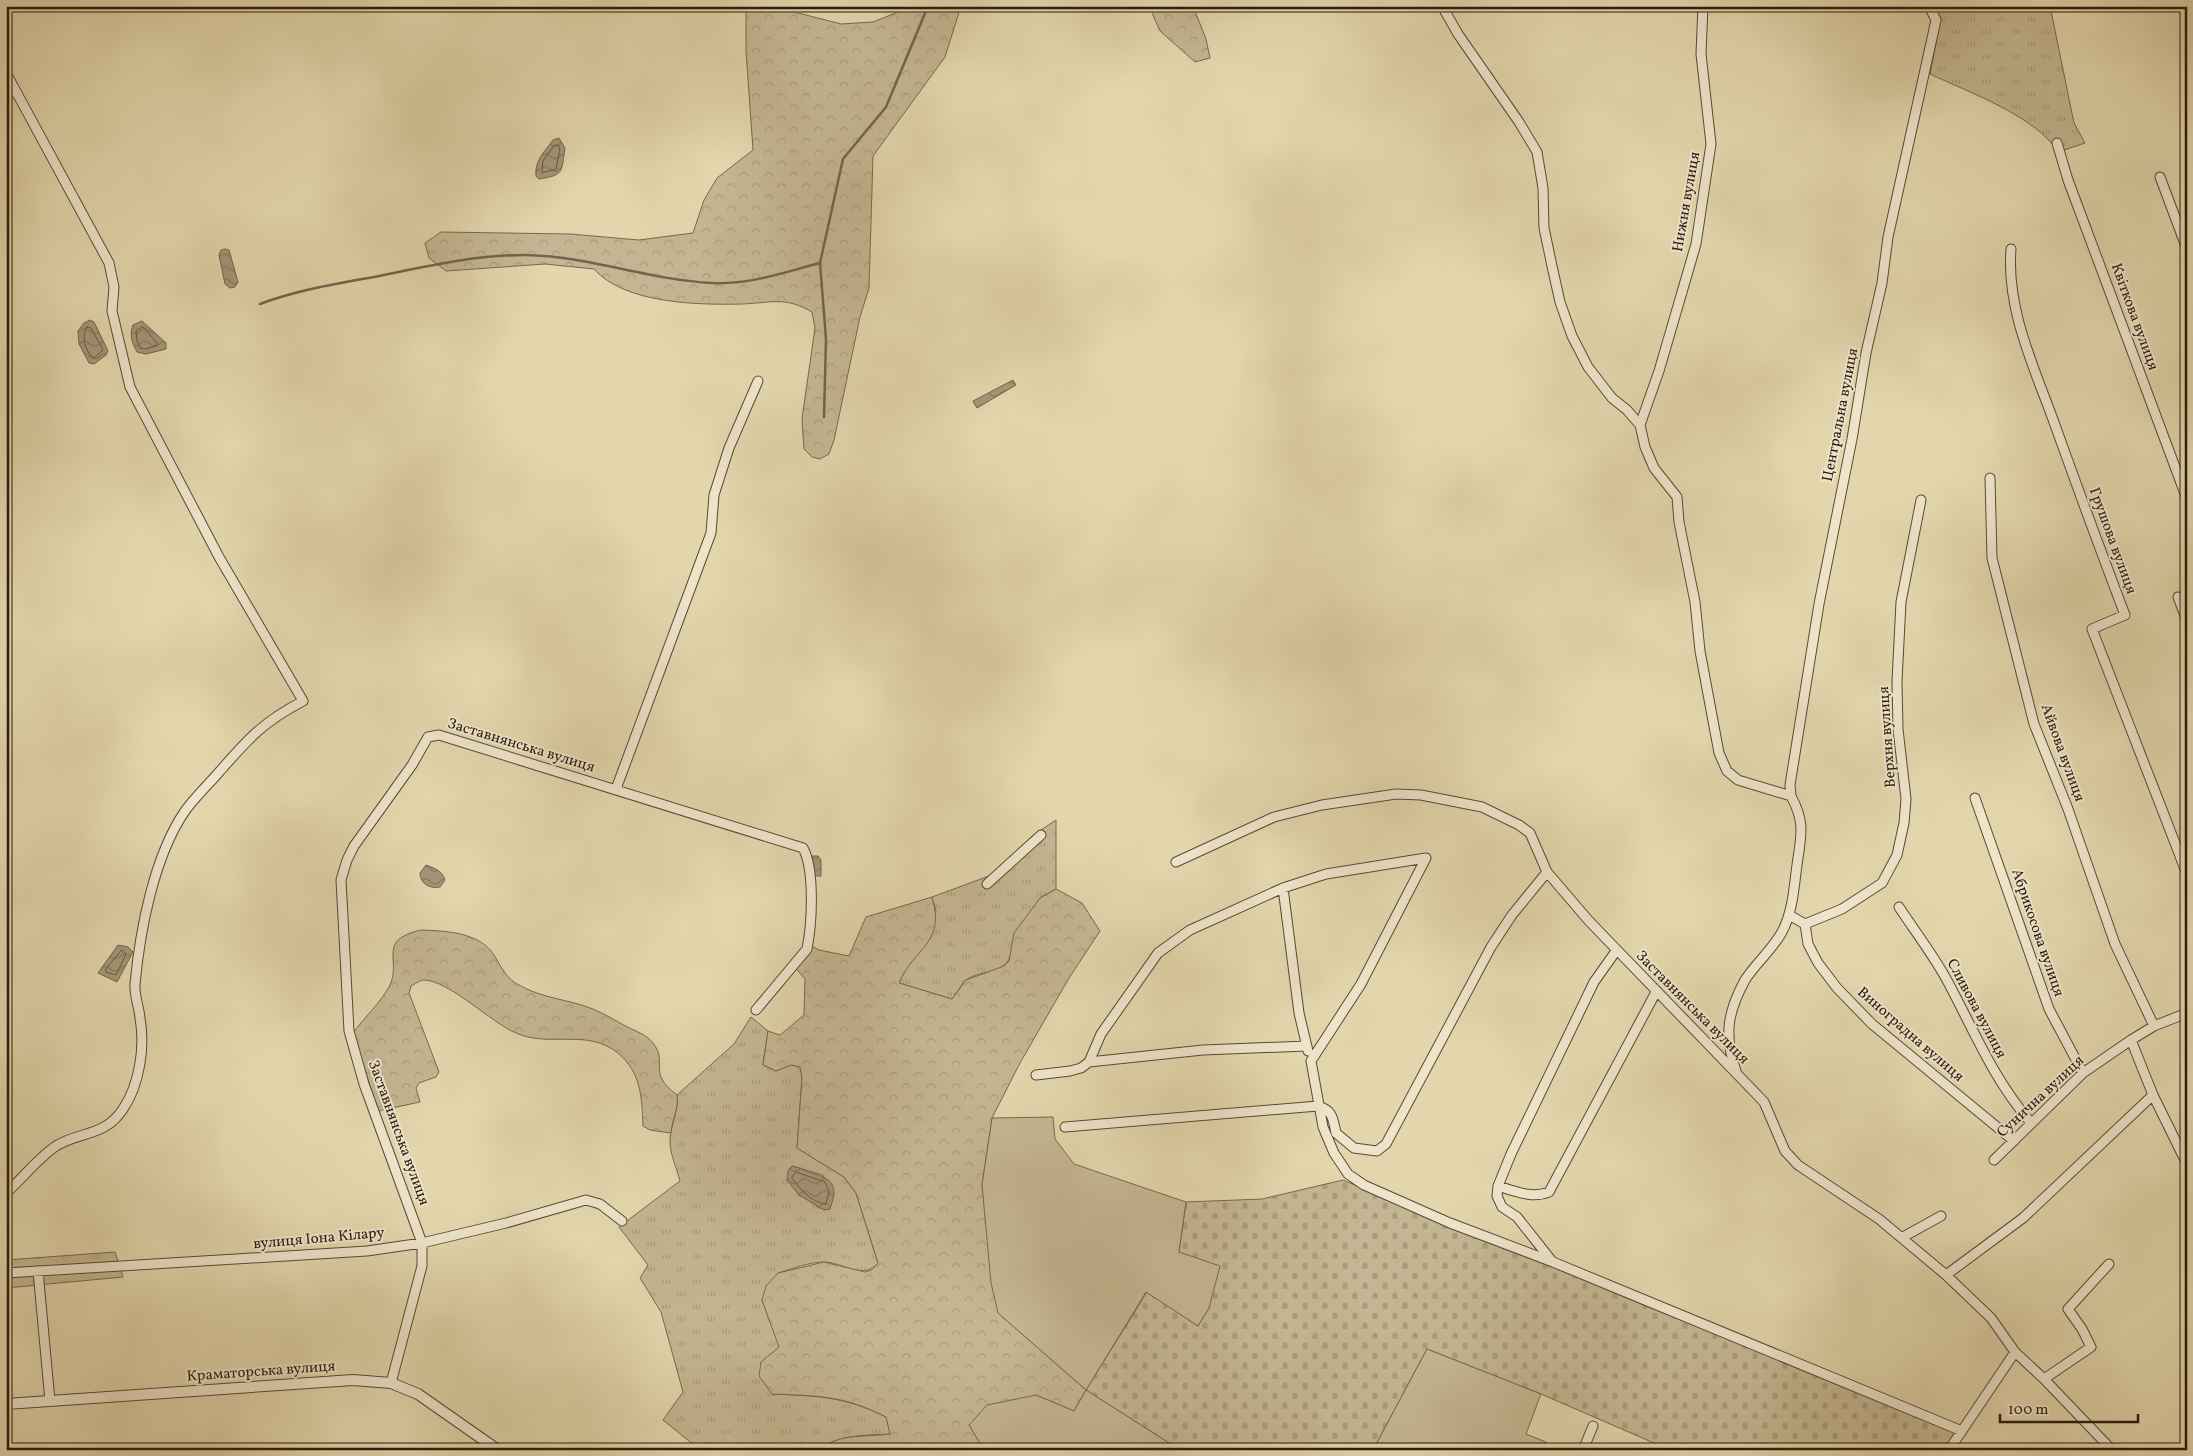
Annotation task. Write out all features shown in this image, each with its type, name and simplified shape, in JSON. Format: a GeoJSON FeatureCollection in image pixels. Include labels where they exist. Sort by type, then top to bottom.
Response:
{"type":"FeatureCollection","features":[{"type":"Feature","properties":{"kind":"street"},"geometry":{"type":"LineString","coordinates":[[1442,6],[1458,34],[1519,122],[1536,152],[1543,188],[1544,228],[1560,302],[1572,336],[1588,367],[1612,398],[1627,410],[1640,425],[1645,447],[1654,468],[1677,497],[1679,522],[1695,602],[1700,651],[1719,753],[1727,771],[1738,780],[1791,796],[1800,812],[1802,831],[1789,915],[1777,940],[1746,980],[1732,1012],[1727,1031],[1728,1049],[1737,1074]]}},
{"type":"Feature","properties":{"kind":"street","name":"Нижня вулиця"},"geometry":{"type":"LineString","coordinates":[[1640,425],[1659,371],[1696,244],[1711,144],[1701,54],[1703,6]]}},
{"type":"Feature","properties":{"kind":"street","name":"Центральна вулиця"},"geometry":{"type":"LineString","coordinates":[[1791,796],[1790,784],[1821,595],[1852,439],[1866,353],[1882,283],[1888,237],[1936,20],[1934,12],[1929,6]]}},
{"type":"Feature","properties":{"kind":"street"},"geometry":{"type":"LineString","coordinates":[[6,73],[109,263],[114,287],[112,311],[130,387],[219,557],[302,701],[277,715],[252,734],[185,812],[159,864],[146,912],[135,986],[141,1020],[142,1049],[130,1095],[123,1109],[110,1124],[94,1133],[55,1147],[6,1193]]}},
{"type":"Feature","properties":{"kind":"street","name":"Квіткова вулиця"},"geometry":{"type":"LineString","coordinates":[[2057,143],[2068,180],[2187,499]]}},
{"type":"Feature","properties":{"kind":"street"},"geometry":{"type":"LineString","coordinates":[[2160,177],[2187,249]]}},
{"type":"Feature","properties":{"kind":"street","name":"Грушова вулиця"},"geometry":{"type":"LineString","coordinates":[[2011,249],[2009,269],[2011,292],[2026,344],[2125,616],[2092,629],[2187,874]]}},
{"type":"Feature","properties":{"kind":"street"},"geometry":{"type":"LineString","coordinates":[[616,789],[711,533],[714,495],[729,448],[758,381]]}},
{"type":"Feature","properties":{"kind":"street","name":"Айвова вулиця"},"geometry":{"type":"LineString","coordinates":[[1990,478],[1992,558],[2034,724],[2068,810],[2116,944],[2154,1026]]}},
{"type":"Feature","properties":{"kind":"street","name":"Верхня вулиця"},"geometry":{"type":"LineString","coordinates":[[1805,924],[1842,909],[1882,883],[1897,855],[1904,823],[1906,799],[1898,729],[1897,681],[1901,602],[1921,500]]}},
{"type":"Feature","properties":{"kind":"street"},"geometry":{"type":"LineString","coordinates":[[2178,596],[2187,621]]}},
{"type":"Feature","properties":{"kind":"street","name":"Заставнянська вулиця"},"geometry":{"type":"LineString","coordinates":[[391,1383],[422,1266],[422,1242],[364,1084],[349,1031],[342,880],[347,860],[412,765],[428,737],[434,735],[616,789],[803,848],[808,857],[810,875],[809,937],[807,949],[756,1010]]}},
{"type":"Feature","properties":{"kind":"street","name":"Заставнянська вулиця"},"geometry":{"type":"LineString","coordinates":[[1176,862],[1274,817],[1322,805],[1396,794],[1421,795],[1482,807],[1519,825],[1530,833],[1546,872],[1616,951],[1764,1102],[1785,1151],[1798,1165],[1903,1237],[1946,1275],[1991,1318],[2015,1352],[2044,1379],[2112,1450]]}},
{"type":"Feature","properties":{"kind":"street","name":"Абрикосова вулиця"},"geometry":{"type":"LineString","coordinates":[[1975,798],[2049,1009],[2083,1073]]}},
{"type":"Feature","properties":{"kind":"street"},"geometry":{"type":"LineString","coordinates":[[987,884],[1041,835]]}},
{"type":"Feature","properties":{"kind":"street"},"geometry":{"type":"LineString","coordinates":[[1036,1075],[1070,1071],[1081,1068],[1089,1062],[1101,1034],[1158,953],[1190,930],[1284,888],[1326,874],[1426,858],[1361,984],[1311,1061]]}},
{"type":"Feature","properties":{"kind":"street"},"geometry":{"type":"LineString","coordinates":[[1065,1127],[1318,1106],[1326,1108],[1333,1115],[1336,1133],[1354,1148],[1377,1150],[1386,1144],[1491,947],[1512,915],[1546,872]]}},
{"type":"Feature","properties":{"kind":"street"},"geometry":{"type":"LineString","coordinates":[[1284,888],[1299,1013],[1311,1061],[1318,1106],[1323,1127],[1334,1153],[1348,1174],[1364,1185],[1450,1223],[1553,1262],[1962,1431]]}},
{"type":"Feature","properties":{"kind":"street","name":"Сливова вулиця"},"geometry":{"type":"LineString","coordinates":[[1899,907],[1939,966],[1982,1053],[2004,1088],[2031,1122]]}},
{"type":"Feature","properties":{"kind":"street"},"geometry":{"type":"LineString","coordinates":[[1789,915],[1805,924]]}},
{"type":"Feature","properties":{"kind":"street","name":"Виноградна вулиця"},"geometry":{"type":"LineString","coordinates":[[1805,924],[1808,944],[1818,963],[1837,988],[1872,1024],[2014,1141]]}},
{"type":"Feature","properties":{"kind":"street"},"geometry":{"type":"LineString","coordinates":[[1553,1262],[1517,1217],[1502,1207],[1497,1196],[1498,1186],[1511,1154],[1594,982],[1616,951]]}},
{"type":"Feature","properties":{"kind":"street"},"geometry":{"type":"LineString","coordinates":[[1498,1186],[1527,1195],[1540,1196],[1549,1192],[1656,992]]}},
{"type":"Feature","properties":{"kind":"street","name":"Сунична вулиця"},"geometry":{"type":"LineString","coordinates":[[1994,1160],[2083,1073],[2154,1026],[2187,1013]]}},
{"type":"Feature","properties":{"kind":"street"},"geometry":{"type":"LineString","coordinates":[[2131,1040],[2153,1095],[2187,1164]]}},
{"type":"Feature","properties":{"kind":"street"},"geometry":{"type":"LineString","coordinates":[[1089,1062],[1203,1050],[1307,1046]]}},
{"type":"Feature","properties":{"kind":"street"},"geometry":{"type":"LineString","coordinates":[[1946,1275],[2022,1218],[2153,1095]]}},
{"type":"Feature","properties":{"kind":"street","name":"вулиця Іона Кілару"},"geometry":{"type":"LineString","coordinates":[[6,1273],[367,1251],[422,1242],[506,1223],[586,1200],[600,1204],[622,1221]]}},
{"type":"Feature","properties":{"kind":"street"},"geometry":{"type":"LineString","coordinates":[[1903,1237],[1940,1216]]}},
{"type":"Feature","properties":{"kind":"street"},"geometry":{"type":"LineString","coordinates":[[2044,1379],[2091,1347],[2082,1329],[2068,1309],[2109,1264]]}},
{"type":"Feature","properties":{"kind":"street"},"geometry":{"type":"LineString","coordinates":[[38,1271],[50,1401]]}},
{"type":"Feature","properties":{"kind":"street"},"geometry":{"type":"LineString","coordinates":[[1949,1450],[2015,1352]]}},
{"type":"Feature","properties":{"kind":"street","name":"Краматорська вулиця"},"geometry":{"type":"LineString","coordinates":[[6,1404],[353,1380],[391,1383],[418,1394],[498,1450]]}},
{"type":"Feature","properties":{"kind":"street"},"geometry":{"type":"LineString","coordinates":[[1583,1450],[1594,1426]]}},
{"type":"Feature","properties":{"kind":"green space"},"geometry":{"type":"Polygon","coordinates":[[[752,6],[771,6],[841,24],[873,22],[913,6],[961,6],[945,57],[873,156],[869,288],[860,317],[834,440],[829,454],[820,459],[812,457],[804,449],[802,419],[815,328],[812,312],[786,302],[705,304],[684,303],[643,296],[607,281],[594,269],[545,264],[446,271],[429,258],[425,243],[441,232],[570,234],[639,240],[693,233],[704,200],[717,178],[753,150],[746,51],[746,10],[752,6]]]}},
{"type":"Feature","properties":{"kind":"green space"},"geometry":{"type":"Polygon","coordinates":[[[1149,6],[1193,6],[1206,39],[1210,58],[1195,62],[1160,31],[1149,6]]]}},
{"type":"Feature","properties":{"kind":"green space"},"geometry":{"type":"Polygon","coordinates":[[[1921,6],[2050,6],[2074,123],[2085,143],[2058,152],[2048,139],[2018,116],[1930,74],[1939,27],[1921,6]]]}},
{"type":"Feature","properties":{"kind":"green space"},"geometry":{"type":"Polygon","coordinates":[[[1056,820],[1056,889],[1040,898],[1009,960],[999,968],[966,980],[952,999],[899,983],[905,968],[915,957],[936,911],[932,897],[989,876],[1035,834],[1056,820]]]}},
{"type":"Feature","properties":{"kind":"green space"},"geometry":{"type":"Polygon","coordinates":[[[1056,889],[1082,903],[1100,931],[1069,978],[1020,1063],[992,1118],[982,1185],[998,1313],[1086,1390],[1074,1411],[1036,1395],[969,1425],[984,1450],[823,1450],[835,1441],[844,1438],[890,1434],[886,1417],[871,1410],[857,1404],[830,1398],[772,1394],[759,1376],[761,1362],[779,1347],[762,1300],[766,1286],[778,1273],[824,1262],[865,1272],[872,1270],[878,1263],[856,1193],[844,1177],[797,1148],[802,1078],[800,1067],[791,1065],[776,1071],[763,1065],[768,1031],[780,1035],[804,1015],[805,979],[791,963],[807,943],[819,950],[849,956],[866,917],[932,897],[935,925],[932,935],[899,983],[952,999],[966,980],[1004,966],[1009,961],[1014,933],[1040,898],[1056,889]]]}},
{"type":"Feature","properties":{"kind":"green space"},"geometry":{"type":"Polygon","coordinates":[[[421,930],[451,932],[471,937],[488,947],[506,975],[517,984],[536,993],[593,1009],[648,1038],[653,1043],[659,1056],[662,1080],[677,1095],[677,1105],[671,1133],[650,1130],[643,1126],[641,1096],[636,1077],[626,1060],[618,1053],[594,1041],[542,1039],[516,1033],[446,987],[424,980],[411,986],[409,993],[439,1072],[436,1077],[419,1083],[416,1088],[420,1102],[378,1111],[353,1033],[389,987],[393,977],[394,946],[407,934],[421,930]]]}},
{"type":"Feature","properties":{"kind":"green space"},"geometry":{"type":"Polygon","coordinates":[[[751,1017],[768,1031],[763,1065],[776,1071],[791,1065],[800,1067],[802,1078],[797,1148],[844,1177],[856,1193],[878,1263],[872,1268],[859,1271],[831,1263],[818,1262],[778,1273],[762,1300],[780,1347],[761,1362],[772,1394],[830,1398],[857,1405],[886,1417],[891,1434],[844,1438],[828,1445],[823,1450],[700,1450],[663,1420],[683,1392],[661,1312],[640,1278],[648,1265],[619,1227],[680,1181],[670,1147],[671,1130],[677,1107],[677,1095],[734,1044],[751,1017]],[[792,1166],[788,1171],[811,1202],[823,1209],[830,1209],[823,1175],[792,1166]]]}},
{"type":"Feature","properties":{"kind":"green space"},"geometry":{"type":"Polygon","coordinates":[[[1053,1117],[1055,1139],[1074,1164],[1186,1202],[1179,1252],[1220,1266],[1209,1308],[1198,1326],[1146,1292],[1086,1390],[998,1313],[991,1283],[982,1185],[992,1118],[1053,1117]]]}},
{"type":"Feature","properties":{"kind":"green space"},"geometry":{"type":"Polygon","coordinates":[[[1343,1180],[1641,1304],[1961,1432],[1948,1450],[1670,1450],[1541,1394],[1427,1349],[1373,1450],[1180,1450],[1086,1390],[1147,1292],[1198,1326],[1209,1308],[1179,1252],[1186,1202],[1262,1199],[1343,1180]]]}},
{"type":"Feature","properties":{"kind":"green space"},"geometry":{"type":"Polygon","coordinates":[[[115,1252],[123,1277],[6,1288],[6,1260],[115,1252]]]}},
{"type":"Feature","properties":{"kind":"green space"},"geometry":{"type":"Polygon","coordinates":[[[1427,1349],[1541,1394],[1526,1434],[1546,1442],[1543,1450],[1373,1450],[1427,1349]]]}},
{"type":"Feature","properties":{"kind":"green space"},"geometry":{"type":"Polygon","coordinates":[[[1086,1390],[1180,1450],[984,1450],[969,1425],[987,1405],[1036,1395],[1074,1411],[1086,1390]]]}},
{"type":"Feature","properties":{"kind":"water"},"geometry":{"type":"Polygon","coordinates":[[[559,138],[565,148],[562,167],[558,174],[539,179],[536,176],[538,161],[553,140],[559,138]]]}},
{"type":"Feature","properties":{"kind":"water"},"geometry":{"type":"Polygon","coordinates":[[[221,250],[229,250],[238,282],[235,287],[230,288],[225,284],[219,255],[221,250]]]}},
{"type":"Feature","properties":{"kind":"water"},"geometry":{"type":"Polygon","coordinates":[[[90,320],[94,322],[108,351],[106,355],[94,364],[89,363],[79,344],[78,331],[84,323],[90,320]]]}},
{"type":"Feature","properties":{"kind":"water"},"geometry":{"type":"Polygon","coordinates":[[[142,321],[166,343],[166,349],[146,354],[137,352],[132,342],[131,332],[133,325],[142,321]]]}},
{"type":"Feature","properties":{"kind":"water"},"geometry":{"type":"Polygon","coordinates":[[[1013,380],[1016,385],[977,408],[973,401],[1013,380]]]}},
{"type":"Feature","properties":{"kind":"water"},"geometry":{"type":"Polygon","coordinates":[[[812,856],[818,856],[821,860],[821,876],[814,876],[812,856]]]}},
{"type":"Feature","properties":{"kind":"water"},"geometry":{"type":"Polygon","coordinates":[[[426,865],[437,870],[444,877],[445,880],[440,887],[426,885],[420,877],[420,873],[426,865]]]}},
{"type":"Feature","properties":{"kind":"water"},"geometry":{"type":"Polygon","coordinates":[[[118,945],[128,947],[133,952],[117,982],[98,973],[118,945]]]}},
{"type":"Feature","properties":{"kind":"water"},"geometry":{"type":"Polygon","coordinates":[[[792,1166],[819,1175],[829,1181],[834,1190],[830,1209],[824,1210],[799,1195],[787,1180],[788,1171],[792,1166]]]}},
{"type":"Feature","properties":{"kind":"waterway"},"geometry":{"type":"LineString","coordinates":[[824,417],[826,339],[820,263],[843,159],[886,107],[928,6]]}},
{"type":"Feature","properties":{"kind":"waterway"},"geometry":{"type":"LineString","coordinates":[[260,304],[302,291],[449,262],[487,257],[549,256],[665,278],[712,283],[753,280],[820,263]]}}]}
